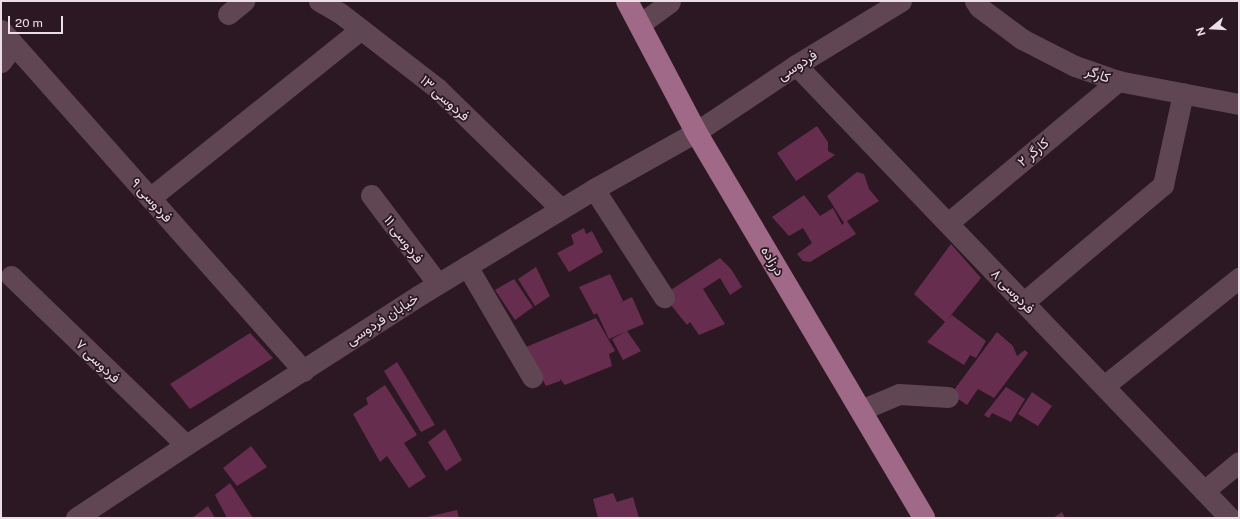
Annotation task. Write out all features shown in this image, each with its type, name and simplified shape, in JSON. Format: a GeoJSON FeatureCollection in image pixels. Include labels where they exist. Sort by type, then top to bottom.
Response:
{"type":"FeatureCollection","features":[{"type":"Feature","properties":{"kind":"main road","name":"درزاده"},"geometry":{"type":"LineString","coordinates":[[626,2],[640,24],[696,132],[924,518]]}},
{"type":"Feature","properties":{"kind":"street"},"geometry":{"type":"LineString","coordinates":[[228,14],[244,1]]}},
{"type":"Feature","properties":{"kind":"street","name":"فردوسی ۱۳"},"geometry":{"type":"LineString","coordinates":[[319,1],[340,13],[437,88],[561,209]]}},
{"type":"Feature","properties":{"kind":"street"},"geometry":{"type":"LineString","coordinates":[[640,24],[670,1]]}},
{"type":"Feature","properties":{"kind":"street","name":"فردوسی"},"geometry":{"type":"LineString","coordinates":[[696,132],[796,65],[901,1]]}},
{"type":"Feature","properties":{"kind":"street","name":"کارگر"},"geometry":{"type":"LineString","coordinates":[[975,1],[979,7],[1022,38],[1075,66],[1118,81],[1239,104]]}},
{"type":"Feature","properties":{"kind":"street"},"geometry":{"type":"LineString","coordinates":[[150,198],[361,29]]}},
{"type":"Feature","properties":{"kind":"street"},"geometry":{"type":"LineString","coordinates":[[1,62],[8,38]]}},
{"type":"Feature","properties":{"kind":"street","name":"فردوسی ۹"},"geometry":{"type":"LineString","coordinates":[[8,38],[304,371]]}},
{"type":"Feature","properties":{"kind":"street","name":"فردوسی ۸"},"geometry":{"type":"LineString","coordinates":[[796,65],[1230,518]]}},
{"type":"Feature","properties":{"kind":"street","name":"کارگر ۲"},"geometry":{"type":"LineString","coordinates":[[948,223],[1118,81]]}},
{"type":"Feature","properties":{"kind":"street"},"geometry":{"type":"LineString","coordinates":[[1024,302],[1163,185],[1183,93]]}},
{"type":"Feature","properties":{"kind":"street","name":"خیابان فردوسی"},"geometry":{"type":"LineString","coordinates":[[76,518],[186,445],[438,284],[594,189],[696,132]]}},
{"type":"Feature","properties":{"kind":"street"},"geometry":{"type":"LineString","coordinates":[[594,189],[664,297]]}},
{"type":"Feature","properties":{"kind":"street","name":"فردوسی ۱۱"},"geometry":{"type":"LineString","coordinates":[[371,195],[438,284]]}},
{"type":"Feature","properties":{"kind":"street"},"geometry":{"type":"LineString","coordinates":[[467,266],[532,377]]}},
{"type":"Feature","properties":{"kind":"street","name":"فردوسی ۷"},"geometry":{"type":"LineString","coordinates":[[11,276],[186,445]]}},
{"type":"Feature","properties":{"kind":"street"},"geometry":{"type":"LineString","coordinates":[[1104,386],[1239,278]]}},
{"type":"Feature","properties":{"kind":"street"},"geometry":{"type":"LineString","coordinates":[[861,410],[900,394],[948,397]]}},
{"type":"Feature","properties":{"kind":"street"},"geometry":{"type":"LineString","coordinates":[[1204,491],[1239,462]]}},
{"type":"Feature","properties":{"kind":"building"},"geometry":{"type":"Polygon","coordinates":[[[817,126],[828,142],[828,151],[835,155],[796,181],[777,153],[817,126]]]}},
{"type":"Feature","properties":{"kind":"building"},"geometry":{"type":"Polygon","coordinates":[[[857,172],[864,174],[869,189],[879,201],[847,221],[856,234],[810,262],[803,261],[797,254],[812,243],[803,228],[789,236],[772,217],[804,195],[820,216],[833,208],[842,225],[844,223],[827,196],[857,172]]]}},
{"type":"Feature","properties":{"kind":"building"},"geometry":{"type":"Polygon","coordinates":[[[584,228],[586,234],[592,231],[603,252],[569,272],[557,253],[574,244],[571,235],[584,228]]]}},
{"type":"Feature","properties":{"kind":"building"},"geometry":{"type":"Polygon","coordinates":[[[951,244],[981,278],[948,319],[952,315],[986,341],[976,358],[970,355],[964,365],[927,342],[945,322],[914,294],[951,244]]]}},
{"type":"Feature","properties":{"kind":"building"},"geometry":{"type":"Polygon","coordinates":[[[720,258],[731,269],[742,287],[730,295],[720,278],[703,289],[725,324],[699,335],[690,322],[687,325],[663,295],[720,258]]]}},
{"type":"Feature","properties":{"kind":"building"},"geometry":{"type":"Polygon","coordinates":[[[536,267],[550,296],[535,306],[518,279],[536,267]]]}},
{"type":"Feature","properties":{"kind":"building"},"geometry":{"type":"Polygon","coordinates":[[[610,274],[623,301],[611,307],[632,297],[644,324],[609,339],[597,313],[594,315],[579,287],[610,274]]]}},
{"type":"Feature","properties":{"kind":"building"},"geometry":{"type":"Polygon","coordinates":[[[514,279],[533,307],[515,320],[495,290],[514,279]]]}},
{"type":"Feature","properties":{"kind":"building"},"geometry":{"type":"Polygon","coordinates":[[[596,318],[615,351],[609,354],[612,366],[565,385],[560,379],[560,381],[546,386],[526,347],[596,318]]]}},
{"type":"Feature","properties":{"kind":"building"},"geometry":{"type":"Polygon","coordinates":[[[627,331],[641,351],[623,360],[612,339],[627,331]]]}},
{"type":"Feature","properties":{"kind":"building"},"geometry":{"type":"Polygon","coordinates":[[[997,332],[1013,346],[1017,356],[1025,350],[1028,353],[994,398],[978,389],[967,405],[951,394],[997,332]]]}},
{"type":"Feature","properties":{"kind":"building"},"geometry":{"type":"Polygon","coordinates":[[[250,333],[273,358],[190,409],[170,384],[250,333]]]}},
{"type":"Feature","properties":{"kind":"building"},"geometry":{"type":"Polygon","coordinates":[[[397,362],[435,425],[421,432],[384,371],[397,362]]]}},
{"type":"Feature","properties":{"kind":"building"},"geometry":{"type":"Polygon","coordinates":[[[385,385],[417,435],[404,443],[426,477],[409,488],[387,456],[380,462],[353,414],[368,404],[366,398],[385,385]]]}},
{"type":"Feature","properties":{"kind":"building"},"geometry":{"type":"Polygon","coordinates":[[[1006,387],[1025,399],[1011,422],[992,413],[989,418],[984,415],[1006,387]]]}},
{"type":"Feature","properties":{"kind":"building"},"geometry":{"type":"Polygon","coordinates":[[[1032,392],[1052,406],[1038,426],[1018,414],[1032,392]]]}},
{"type":"Feature","properties":{"kind":"building"},"geometry":{"type":"Polygon","coordinates":[[[445,429],[462,460],[446,471],[428,442],[445,429]]]}},
{"type":"Feature","properties":{"kind":"building"},"geometry":{"type":"Polygon","coordinates":[[[251,446],[267,467],[237,486],[223,468],[251,446]]]}},
{"type":"Feature","properties":{"kind":"building"},"geometry":{"type":"Polygon","coordinates":[[[230,483],[253,518],[227,518],[215,495],[230,483]]]}},
{"type":"Feature","properties":{"kind":"building"},"geometry":{"type":"Polygon","coordinates":[[[613,493],[617,502],[633,497],[639,518],[598,518],[593,499],[613,493]]]}},
{"type":"Feature","properties":{"kind":"building"},"geometry":{"type":"Polygon","coordinates":[[[208,506],[215,518],[192,518],[208,506]]]}},
{"type":"Feature","properties":{"kind":"building"},"geometry":{"type":"Polygon","coordinates":[[[457,510],[459,518],[427,517],[457,510]]]}},
{"type":"Feature","properties":{"kind":"building"},"geometry":{"type":"Polygon","coordinates":[[[1062,512],[1065,518],[1053,518],[1062,512]]]}}]}
